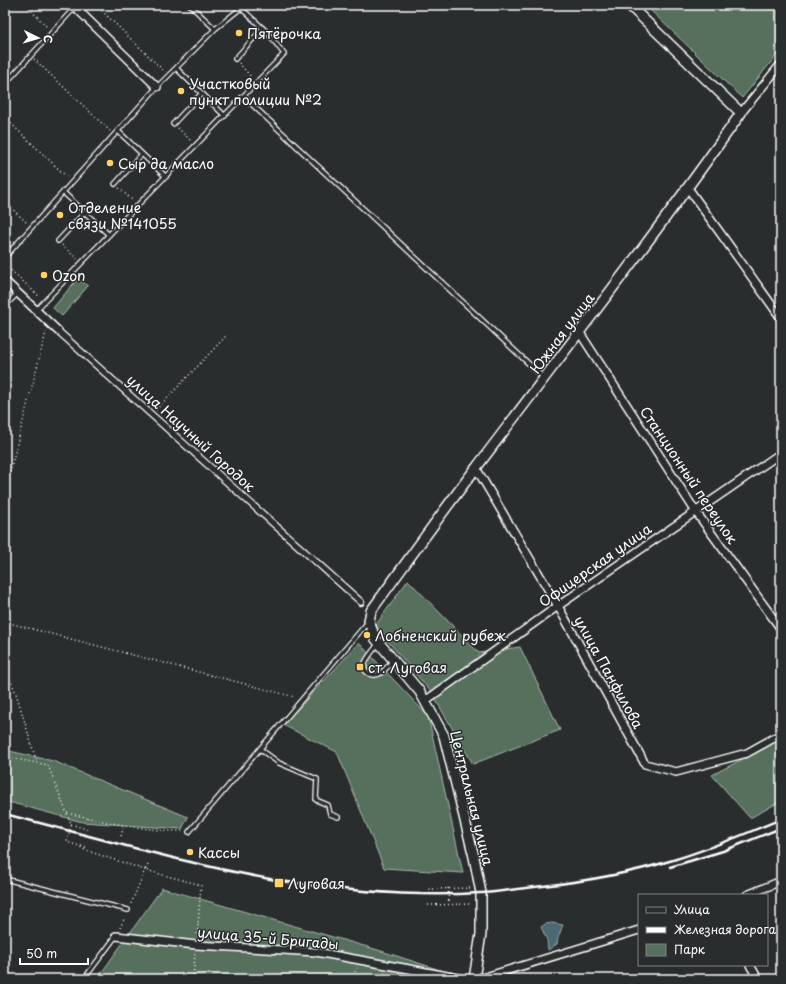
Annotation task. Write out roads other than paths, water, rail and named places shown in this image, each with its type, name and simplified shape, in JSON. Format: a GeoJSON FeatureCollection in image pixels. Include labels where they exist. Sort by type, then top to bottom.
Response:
{"type":"FeatureCollection","features":[{"type":"Feature","properties":{"kind":"street"},"geometry":{"type":"LineString","coordinates":[[629,5],[741,113]]}},
{"type":"Feature","properties":{"kind":"street"},"geometry":{"type":"LineString","coordinates":[[75,6],[158,87]]}},
{"type":"Feature","properties":{"kind":"street","name":"Южная улица"},"geometry":{"type":"LineString","coordinates":[[369,621],[371,611],[476,468],[580,333],[688,188],[741,113],[781,64]]}},
{"type":"Feature","properties":{"kind":"street"},"geometry":{"type":"LineString","coordinates":[[688,188],[781,318]]}},
{"type":"Feature","properties":{"kind":"street","name":"улица Научный Городок"},"geometry":{"type":"LineString","coordinates":[[5,282],[361,602]]}},
{"type":"Feature","properties":{"kind":"street","name":"Станционный переулок"},"geometry":{"type":"LineString","coordinates":[[580,333],[696,512],[781,629]]}},
{"type":"Feature","properties":{"kind":"street","name":"Офицерская улица"},"geometry":{"type":"LineString","coordinates":[[425,701],[558,606],[781,453]]}},
{"type":"Feature","properties":{"kind":"street","name":"улица Панфилова"},"geometry":{"type":"LineString","coordinates":[[476,468],[558,606],[645,764],[676,772],[747,753],[781,734]]}},
{"type":"Feature","properties":{"kind":"street","name":"Центральная улица"},"geometry":{"type":"LineString","coordinates":[[369,621],[375,638],[420,692],[444,736],[474,857],[480,888],[481,934],[474,979]]}},
{"type":"Feature","properties":{"kind":"street"},"geometry":{"type":"LineString","coordinates":[[749,894],[781,881]]}},
{"type":"Feature","properties":{"kind":"street"},"geometry":{"type":"LineString","coordinates":[[479,979],[638,930]]}},
{"type":"Feature","properties":{"kind":"street","name":"улица 35-й Бригады"},"geometry":{"type":"LineString","coordinates":[[116,936],[196,945],[316,952],[464,979]]}},
{"type":"Feature","properties":{"kind":"street"},"geometry":{"type":"LineString","coordinates":[[751,966],[758,979]]}},
{"type":"Feature","properties":{"kind":"lane"},"geometry":{"type":"LineString","coordinates":[[190,5],[215,29]]}},
{"type":"Feature","properties":{"kind":"lane"},"geometry":{"type":"LineString","coordinates":[[5,84],[75,6]]}},
{"type":"Feature","properties":{"kind":"lane"},"geometry":{"type":"LineString","coordinates":[[5,257],[176,68],[215,29],[241,8],[263,28],[284,54],[36,310]]}},
{"type":"Feature","properties":{"kind":"lane"},"geometry":{"type":"LineString","coordinates":[[235,59],[263,28]]}},
{"type":"Feature","properties":{"kind":"lane"},"geometry":{"type":"LineString","coordinates":[[176,68],[225,116]]}},
{"type":"Feature","properties":{"kind":"lane"},"geometry":{"type":"LineString","coordinates":[[173,124],[202,93]]}},
{"type":"Feature","properties":{"kind":"lane"},"geometry":{"type":"LineString","coordinates":[[244,97],[544,379]]}},
{"type":"Feature","properties":{"kind":"lane"},"geometry":{"type":"LineString","coordinates":[[118,131],[166,177]]}},
{"type":"Feature","properties":{"kind":"lane"},"geometry":{"type":"LineString","coordinates":[[115,184],[142,154]]}},
{"type":"Feature","properties":{"kind":"lane"},"geometry":{"type":"LineString","coordinates":[[63,192],[109,235]]}},
{"type":"Feature","properties":{"kind":"lane"},"geometry":{"type":"LineString","coordinates":[[58,241],[84,212]]}},
{"type":"Feature","properties":{"kind":"lane"},"geometry":{"type":"LineString","coordinates":[[5,306],[18,293]]}},
{"type":"Feature","properties":{"kind":"lane"},"geometry":{"type":"LineString","coordinates":[[189,832],[369,621]]}},
{"type":"Feature","properties":{"kind":"lane"},"geometry":{"type":"LineString","coordinates":[[379,642],[365,664],[364,669],[366,672],[373,675],[379,674],[394,659]]}},
{"type":"Feature","properties":{"kind":"lane"},"geometry":{"type":"LineString","coordinates":[[260,749],[279,763],[317,779],[316,800],[328,805],[330,814],[338,817]]}},
{"type":"Feature","properties":{"kind":"lane"},"geometry":{"type":"LineString","coordinates":[[5,879],[128,910]]}},
{"type":"Feature","properties":{"kind":"lane"},"geometry":{"type":"LineString","coordinates":[[84,979],[116,936]]}},
{"type":"Feature","properties":{"kind":"water"},"geometry":{"type":"Polygon","coordinates":[[[552,923],[563,925],[557,944],[548,950],[547,940],[541,927],[545,924],[552,923]]]}},
{"type":"Feature","properties":{"kind":"railway"},"geometry":{"type":"LineString","coordinates":[[5,814],[211,867],[281,881],[330,888],[405,894],[496,892],[576,882],[625,873],[687,856],[781,819]]}},
{"type":"Feature","properties":{"kind":"railway"},"geometry":{"type":"LineString","coordinates":[[670,867],[723,851],[781,828]]}},
{"type":"Feature","properties":{"kind":"place","name":"Пятёрочка"},"geometry":{"type":"Point","coordinates":[239,33]}},
{"type":"Feature","properties":{"kind":"place","name":"Участковый пункт полиции №2"},"geometry":{"type":"Point","coordinates":[181,91]}},
{"type":"Feature","properties":{"kind":"place","name":"Сыр да масло"},"geometry":{"type":"Point","coordinates":[110,163]}},
{"type":"Feature","properties":{"kind":"place","name":"Отделение связи №141055"},"geometry":{"type":"Point","coordinates":[60,215]}},
{"type":"Feature","properties":{"kind":"place","name":"Ozon"},"geometry":{"type":"Point","coordinates":[44,275]}},
{"type":"Feature","properties":{"kind":"place","name":"Лобненский рубеж"},"geometry":{"type":"Point","coordinates":[367,635]}},
{"type":"Feature","properties":{"kind":"place","name":"ст. Луговая"},"geometry":{"type":"Point","coordinates":[360,667]}},
{"type":"Feature","properties":{"kind":"place","name":"Кассы"},"geometry":{"type":"Point","coordinates":[190,852]}},
{"type":"Feature","properties":{"kind":"place","name":"Луговая"},"geometry":{"type":"Point","coordinates":[279,883]}}]}
